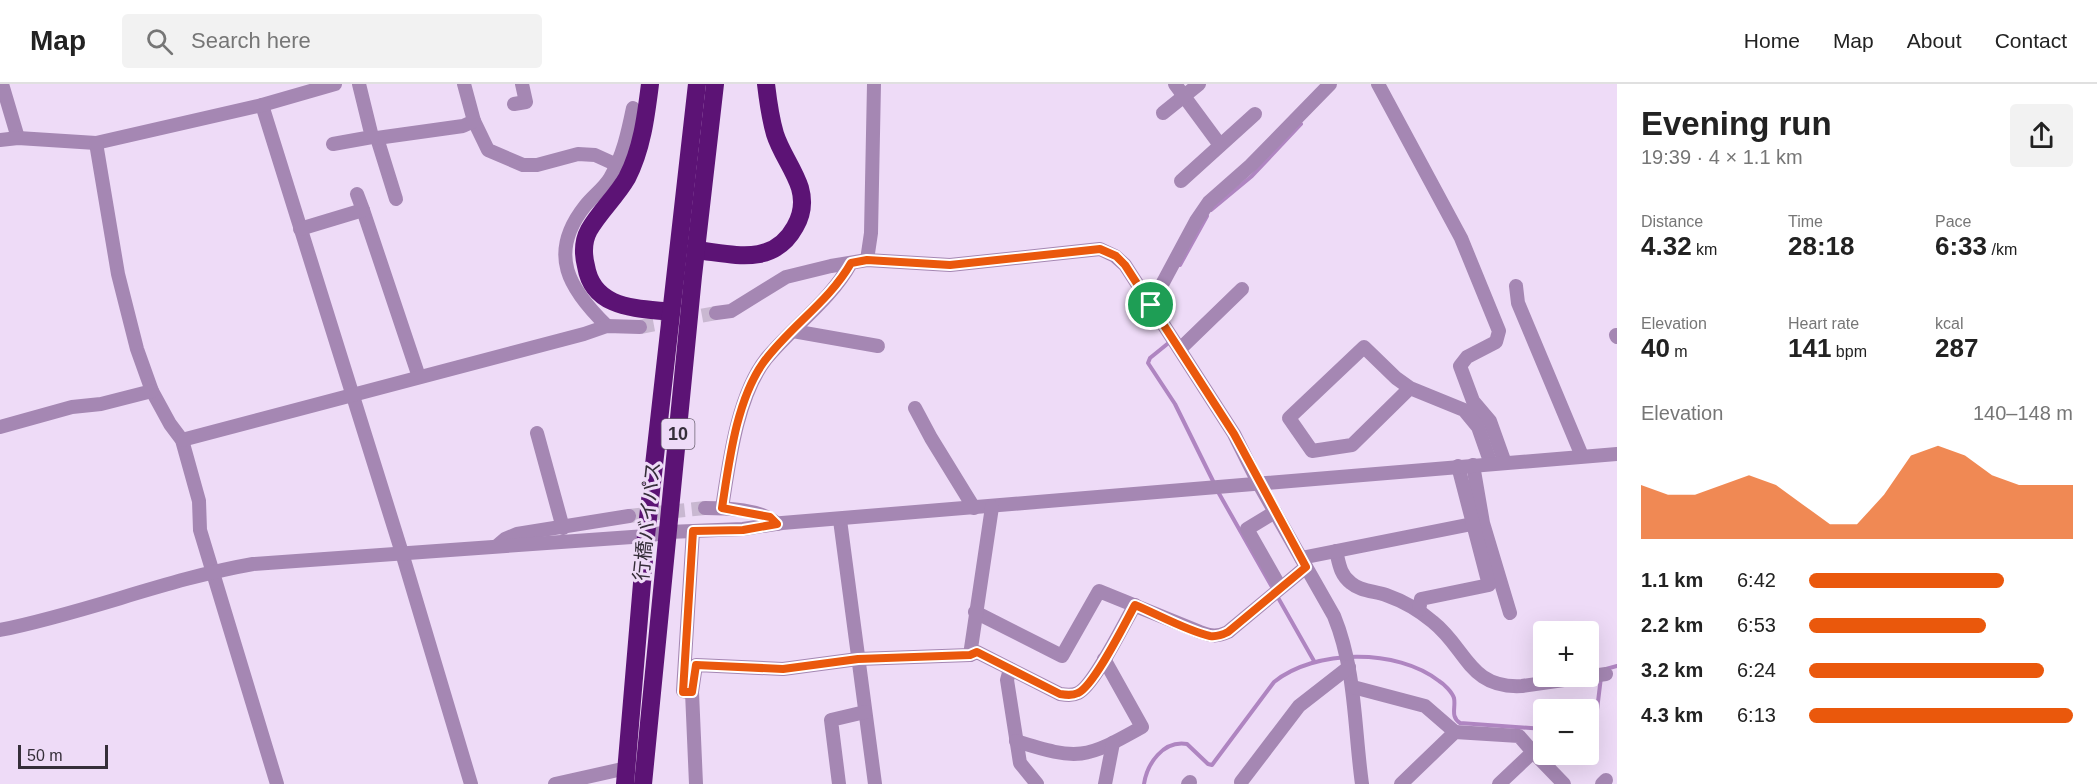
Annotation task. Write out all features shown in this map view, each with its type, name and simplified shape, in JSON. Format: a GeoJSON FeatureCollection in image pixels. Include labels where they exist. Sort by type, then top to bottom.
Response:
{"type":"FeatureCollection","features":[{"type":"Feature","properties":{"kind":"highway"},"geometry":{"type":"LineString","coordinates":[[650,84],[643,133],[634,162],[627,178],[610,204],[588,232],[584,244],[584,257],[592,284],[613,303],[625,307],[671,312]]}},
{"type":"Feature","properties":{"kind":"highway","name":"行橋バイパス"},"geometry":{"type":"LineString","coordinates":[[626,776],[646,536],[697,84]]}},
{"type":"Feature","properties":{"kind":"highway","name":"行橋バイパス"},"geometry":{"type":"LineString","coordinates":[[643,784],[696,250],[716,84]]}},
{"type":"Feature","properties":{"kind":"highway"},"geometry":{"type":"LineString","coordinates":[[696,250],[749,256],[761,255],[780,246],[799,220],[802,201],[800,190],[775,134],[766,84]]}},
{"type":"Feature","properties":{"kind":"street"},"geometry":{"type":"LineString","coordinates":[[2,84],[18,138]]}},
{"type":"Feature","properties":{"kind":"street"},"geometry":{"type":"LineString","coordinates":[[0,140],[18,138],[96,142],[262,105],[335,84]]}},
{"type":"Feature","properties":{"kind":"street"},"geometry":{"type":"LineString","coordinates":[[359,84],[396,199]]}},
{"type":"Feature","properties":{"kind":"street"},"geometry":{"type":"LineString","coordinates":[[464,84],[474,121],[488,150],[523,165],[537,165],[578,154],[595,155],[617,165]]}},
{"type":"Feature","properties":{"kind":"street"},"geometry":{"type":"LineString","coordinates":[[514,104],[526,102],[522,84]]}},
{"type":"Feature","properties":{"kind":"street"},"geometry":{"type":"LineString","coordinates":[[867,260],[871,233],[873,84]]}},
{"type":"Feature","properties":{"kind":"street"},"geometry":{"type":"LineString","coordinates":[[1175,84],[1220,145]]}},
{"type":"Feature","properties":{"kind":"street"},"geometry":{"type":"LineString","coordinates":[[1163,113],[1199,84]]}},
{"type":"Feature","properties":{"kind":"street"},"geometry":{"type":"LineString","coordinates":[[1151,305],[1196,221],[1209,202],[1251,165],[1330,84]]}},
{"type":"Feature","properties":{"kind":"street"},"geometry":{"type":"LineString","coordinates":[[1378,84],[1461,238],[1499,331],[1496,342],[1467,357],[1460,366],[1473,401],[1490,421],[1498,464]]}},
{"type":"Feature","properties":{"kind":"street"},"geometry":{"type":"LineString","coordinates":[[262,105],[402,553],[471,784]]}},
{"type":"Feature","properties":{"kind":"street"},"geometry":{"type":"LineString","coordinates":[[607,326],[586,306],[572,286],[566,264],[567,242],[573,224],[609,180],[622,156],[633,108]]}},
{"type":"Feature","properties":{"kind":"street"},"geometry":{"type":"LineString","coordinates":[[1181,181],[1255,114]]}},
{"type":"Feature","properties":{"kind":"street"},"geometry":{"type":"LineString","coordinates":[[333,144],[463,126],[474,121]]}},
{"type":"Feature","properties":{"kind":"street"},"geometry":{"type":"LineString","coordinates":[[96,142],[118,274],[137,349],[152,391],[170,424],[182,440],[199,501],[200,530],[277,784]]}},
{"type":"Feature","properties":{"kind":"street"},"geometry":{"type":"LineString","coordinates":[[357,194],[419,377]]}},
{"type":"Feature","properties":{"kind":"street"},"geometry":{"type":"LineString","coordinates":[[300,229],[363,210]]}},
{"type":"Feature","properties":{"kind":"street"},"geometry":{"type":"LineString","coordinates":[[716,314],[731,311],[786,277],[867,260],[950,265],[1100,249],[1116,256],[1125,265],[1234,434],[1259,484],[1334,616],[1342,637],[1353,687],[1358,780]]}},
{"type":"Feature","properties":{"kind":"street"},"geometry":{"type":"LineString","coordinates":[[722,508],[735,434],[751,384],[764,362],[821,303],[845,275],[851,263]]}},
{"type":"Feature","properties":{"kind":"street"},"geometry":{"type":"LineString","coordinates":[[1516,286],[1518,303],[1582,456]]}},
{"type":"Feature","properties":{"kind":"street"},"geometry":{"type":"LineString","coordinates":[[1180,349],[1242,289]]}},
{"type":"Feature","properties":{"kind":"street"},"geometry":{"type":"LineString","coordinates":[[182,440],[607,326],[640,327]]}},
{"type":"Feature","properties":{"kind":"street"},"geometry":{"type":"LineString","coordinates":[[793,331],[878,346]]}},
{"type":"Feature","properties":{"kind":"street"},"geometry":{"type":"LineString","coordinates":[[1410,388],[1352,444],[1312,451],[1289,417],[1364,347],[1396,378],[1410,388],[1464,410],[1478,427],[1498,464]]}},
{"type":"Feature","properties":{"kind":"street"},"geometry":{"type":"LineString","coordinates":[[0,427],[72,407],[101,404],[152,391]]}},
{"type":"Feature","properties":{"kind":"street"},"geometry":{"type":"LineString","coordinates":[[915,408],[974,508]]}},
{"type":"Feature","properties":{"kind":"street"},"geometry":{"type":"LineString","coordinates":[[537,434],[563,528]]}},
{"type":"Feature","properties":{"kind":"street"},"geometry":{"type":"LineString","coordinates":[[0,630],[129,597],[212,571],[253,564],[646,536],[668,532],[743,530],[777,524],[1617,454]]}},
{"type":"Feature","properties":{"kind":"street"},"geometry":{"type":"LineString","coordinates":[[1473,465],[1483,523],[1510,613]]}},
{"type":"Feature","properties":{"kind":"street"},"geometry":{"type":"LineString","coordinates":[[1419,610],[1421,599],[1489,585],[1458,466]]}},
{"type":"Feature","properties":{"kind":"street"},"geometry":{"type":"LineString","coordinates":[[970,655],[992,507]]}},
{"type":"Feature","properties":{"kind":"street"},"geometry":{"type":"LineString","coordinates":[[705,508],[722,508],[770,517],[777,524]]}},
{"type":"Feature","properties":{"kind":"street"},"geometry":{"type":"LineString","coordinates":[[1275,512],[1247,529],[1280,587]]}},
{"type":"Feature","properties":{"kind":"street"},"geometry":{"type":"LineString","coordinates":[[497,547],[505,539],[518,534],[629,516]]}},
{"type":"Feature","properties":{"kind":"street"},"geometry":{"type":"LineString","coordinates":[[840,519],[875,784]]}},
{"type":"Feature","properties":{"kind":"street"},"geometry":{"type":"LineString","coordinates":[[975,612],[1062,656],[1099,591],[1200,632],[1220,636],[1228,632],[1280,587],[1304,562],[1336,551],[1472,524]]}},
{"type":"Feature","properties":{"kind":"street"},"geometry":{"type":"LineString","coordinates":[[692,692],[683,692],[693,531]]}},
{"type":"Feature","properties":{"kind":"street"},"geometry":{"type":"LineString","coordinates":[[1336,551],[1344,577],[1353,585],[1400,600],[1419,610],[1436,624],[1479,675],[1498,684],[1509,687],[1522,686],[1606,674]]}},
{"type":"Feature","properties":{"kind":"street"},"geometry":{"type":"LineString","coordinates":[[696,784],[692,692],[696,665],[783,669],[858,659],[970,655],[977,652],[1060,694],[1069,695],[1085,688],[1135,605]]}},
{"type":"Feature","properties":{"kind":"street"},"geometry":{"type":"LineString","coordinates":[[1016,741],[1066,755],[1093,752],[1113,744],[1142,727],[1104,659]]}},
{"type":"Feature","properties":{"kind":"street"},"geometry":{"type":"LineString","coordinates":[[1241,782],[1299,706],[1349,668]]}},
{"type":"Feature","properties":{"kind":"street"},"geometry":{"type":"LineString","coordinates":[[1010,669],[1007,680],[1020,764],[1037,784]]}},
{"type":"Feature","properties":{"kind":"street"},"geometry":{"type":"LineString","coordinates":[[1353,687],[1425,706],[1455,732],[1519,736],[1533,752],[1499,784]]}},
{"type":"Feature","properties":{"kind":"street"},"geometry":{"type":"LineString","coordinates":[[839,784],[831,720],[865,712]]}},
{"type":"Feature","properties":{"kind":"street"},"geometry":{"type":"LineString","coordinates":[[1401,784],[1455,732]]}},
{"type":"Feature","properties":{"kind":"street"},"geometry":{"type":"LineString","coordinates":[[1105,784],[1113,744]]}},
{"type":"Feature","properties":{"kind":"street"},"geometry":{"type":"LineString","coordinates":[[1546,765],[1564,784]]}},
{"type":"Feature","properties":{"kind":"street"},"geometry":{"type":"LineString","coordinates":[[555,784],[626,776]]}},
{"type":"Feature","properties":{"kind":"waterway"},"geometry":{"type":"LineString","coordinates":[[1211,210],[1252,176],[1301,124]]}},
{"type":"Feature","properties":{"kind":"waterway"},"geometry":{"type":"LineString","coordinates":[[1180,265],[1207,216]]}},
{"type":"Feature","properties":{"kind":"waterway"},"geometry":{"type":"LineString","coordinates":[[1163,314],[1161,311],[1165,292]]}},
{"type":"Feature","properties":{"kind":"waterway"},"geometry":{"type":"LineString","coordinates":[[1171,341],[1150,358],[1148,363],[1175,404],[1214,483]]}},
{"type":"Feature","properties":{"kind":"waterway"},"geometry":{"type":"LineString","coordinates":[[1217,490],[1314,661]]}},
{"type":"Feature","properties":{"kind":"waterway"},"geometry":{"type":"LineString","coordinates":[[1144,784],[1149,769],[1158,755],[1178,744],[1187,744],[1208,764],[1212,765],[1274,682],[1291,671],[1333,658],[1379,658],[1422,670],[1441,682],[1452,693],[1454,715],[1460,723],[1533,728]]}},
{"type":"Feature","properties":{"kind":"waterway"},"geometry":{"type":"LineString","coordinates":[[1606,669],[1617,666]]}},
{"type":"Feature","properties":{"kind":"waterway"},"geometry":{"type":"LineString","coordinates":[[1598,699],[1601,677]]}},
{"type":"Feature","properties":{"kind":"tunnel"},"geometry":{"type":"LineString","coordinates":[[640,327],[716,313]]}},
{"type":"Feature","properties":{"kind":"tunnel"},"geometry":{"type":"LineString","coordinates":[[629,516],[705,508]]}},
{"type":"Feature","properties":{"kind":"route"},"geometry":{"type":"LineString","coordinates":[[1100,249],[1116,256],[1125,265],[1151,305],[1234,434],[1259,484],[1306,567],[1228,632],[1220,636],[1212,636],[1135,605],[1090,682],[1078,693],[1069,695],[1060,694],[977,652],[970,655],[858,659],[783,669],[696,665],[692,692],[683,692],[693,531],[743,530],[777,524],[770,517],[722,508],[735,434],[751,384],[764,362],[821,303],[845,275],[851,263],[867,260],[950,265],[1100,249]]}}]}
